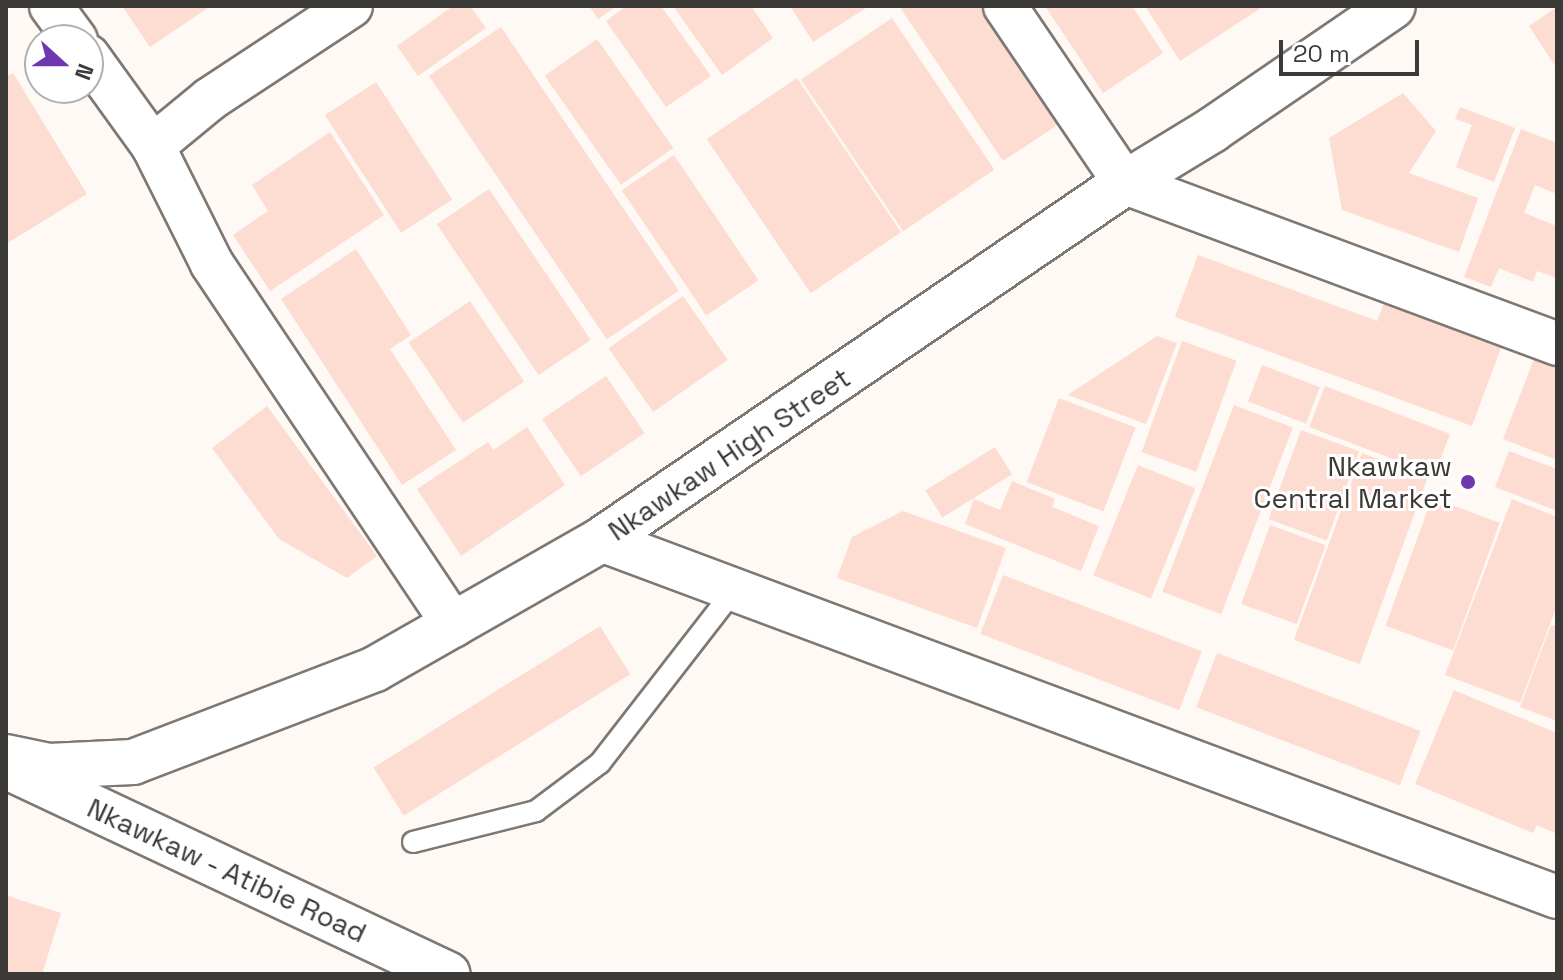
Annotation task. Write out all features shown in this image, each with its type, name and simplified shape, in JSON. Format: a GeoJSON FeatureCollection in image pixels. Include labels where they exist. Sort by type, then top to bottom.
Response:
{"type":"FeatureCollection","features":[{"type":"Feature","properties":{"kind":"main road","name":"Nkawkaw High Street"},"geometry":{"type":"LineString","coordinates":[[6,757],[49,766],[133,762],[375,669],[601,540],[1125,183],[1212,130],[1393,6]]}},
{"type":"Feature","properties":{"kind":"main road","name":"Nkawkaw - Atibie Road"},"geometry":{"type":"LineString","coordinates":[[6,766],[448,974]]}},
{"type":"Feature","properties":{"kind":"street"},"geometry":{"type":"LineString","coordinates":[[51,6],[64,24]]}},
{"type":"Feature","properties":{"kind":"street"},"geometry":{"type":"LineString","coordinates":[[153,146],[210,99],[351,6]]}},
{"type":"Feature","properties":{"kind":"street"},"geometry":{"type":"LineString","coordinates":[[1005,6],[1125,183],[1557,344]]}},
{"type":"Feature","properties":{"kind":"street"},"geometry":{"type":"LineString","coordinates":[[104,78],[153,146],[212,264],[454,625]]}},
{"type":"Feature","properties":{"kind":"street"},"geometry":{"type":"LineString","coordinates":[[601,540],[1557,897]]}},
{"type":"Feature","properties":{"kind":"lane"},"geometry":{"type":"LineString","coordinates":[[413,842],[536,811],[600,763],[734,590]]}},
{"type":"Feature","properties":{"kind":"building"},"geometry":{"type":"Polygon","coordinates":[[[122,6],[211,6],[150,47],[122,6]]]}},
{"type":"Feature","properties":{"kind":"building"},"geometry":{"type":"Polygon","coordinates":[[[453,6],[470,6],[486,28],[418,76],[397,46],[453,6]]]}},
{"type":"Feature","properties":{"kind":"building"},"geometry":{"type":"Polygon","coordinates":[[[589,6],[617,6],[598,19],[589,6]]]}},
{"type":"Feature","properties":{"kind":"building"},"geometry":{"type":"Polygon","coordinates":[[[626,6],[661,6],[711,76],[666,107],[606,21],[626,6]]]}},
{"type":"Feature","properties":{"kind":"building"},"geometry":{"type":"Polygon","coordinates":[[[673,6],[751,6],[773,38],[722,75],[673,6]]]}},
{"type":"Feature","properties":{"kind":"building"},"geometry":{"type":"Polygon","coordinates":[[[790,6],[869,6],[813,42],[790,6]]]}},
{"type":"Feature","properties":{"kind":"building"},"geometry":{"type":"Polygon","coordinates":[[[899,6],[980,6],[1059,124],[1003,161],[899,6]]]}},
{"type":"Feature","properties":{"kind":"building"},"geometry":{"type":"Polygon","coordinates":[[[1045,6],[1132,6],[1163,53],[1103,93],[1045,6]]]}},
{"type":"Feature","properties":{"kind":"building"},"geometry":{"type":"Polygon","coordinates":[[[1145,6],[1264,6],[1180,61],[1145,6]]]}},
{"type":"Feature","properties":{"kind":"building"},"geometry":{"type":"Polygon","coordinates":[[[1557,7],[1557,69],[1529,26],[1557,7]]]}},
{"type":"Feature","properties":{"kind":"building"},"geometry":{"type":"Polygon","coordinates":[[[892,18],[994,170],[903,231],[801,80],[892,18]]]}},
{"type":"Feature","properties":{"kind":"building"},"geometry":{"type":"Polygon","coordinates":[[[501,27],[679,291],[607,339],[429,76],[501,27]]]}},
{"type":"Feature","properties":{"kind":"building"},"geometry":{"type":"Polygon","coordinates":[[[597,39],[673,148],[621,185],[545,76],[597,39]]]}},
{"type":"Feature","properties":{"kind":"building"},"geometry":{"type":"Polygon","coordinates":[[[13,73],[24,91],[24,104],[32,104],[87,194],[6,244],[6,77],[13,73]]]}},
{"type":"Feature","properties":{"kind":"building"},"geometry":{"type":"Polygon","coordinates":[[[797,78],[901,232],[811,293],[707,139],[797,78]]]}},
{"type":"Feature","properties":{"kind":"building"},"geometry":{"type":"Polygon","coordinates":[[[376,82],[452,199],[401,233],[325,115],[376,82]]]}},
{"type":"Feature","properties":{"kind":"building"},"geometry":{"type":"Polygon","coordinates":[[[1403,93],[1436,131],[1409,173],[1478,198],[1459,252],[1342,210],[1329,138],[1403,93]]]}},
{"type":"Feature","properties":{"kind":"building"},"geometry":{"type":"Polygon","coordinates":[[[1460,107],[1515,128],[1494,182],[1456,167],[1472,125],[1455,119],[1460,107]]]}},
{"type":"Feature","properties":{"kind":"building"},"geometry":{"type":"Polygon","coordinates":[[[1521,129],[1557,143],[1557,194],[1535,185],[1524,213],[1557,226],[1557,278],[1537,271],[1533,282],[1499,268],[1491,287],[1464,277],[1521,129]]]}},
{"type":"Feature","properties":{"kind":"building"},"geometry":{"type":"Polygon","coordinates":[[[330,132],[384,215],[270,291],[233,235],[268,211],[252,185],[330,132]]]}},
{"type":"Feature","properties":{"kind":"building"},"geometry":{"type":"Polygon","coordinates":[[[674,155],[758,280],[706,315],[622,190],[674,155]]]}},
{"type":"Feature","properties":{"kind":"building"},"geometry":{"type":"Polygon","coordinates":[[[489,189],[591,340],[539,375],[437,224],[489,189]]]}},
{"type":"Feature","properties":{"kind":"building"},"geometry":{"type":"Polygon","coordinates":[[[356,249],[411,335],[390,349],[456,450],[402,485],[281,299],[356,249]]]}},
{"type":"Feature","properties":{"kind":"building"},"geometry":{"type":"Polygon","coordinates":[[[1198,255],[1377,321],[1385,301],[1502,345],[1472,426],[1175,317],[1198,255]]]}},
{"type":"Feature","properties":{"kind":"building"},"geometry":{"type":"Polygon","coordinates":[[[683,296],[728,360],[653,412],[608,348],[683,296]]]}},
{"type":"Feature","properties":{"kind":"building"},"geometry":{"type":"Polygon","coordinates":[[[470,301],[524,381],[463,423],[409,342],[470,301]]]}},
{"type":"Feature","properties":{"kind":"building"},"geometry":{"type":"Polygon","coordinates":[[[1157,336],[1177,343],[1146,424],[1068,395],[1157,336]]]}},
{"type":"Feature","properties":{"kind":"building"},"geometry":{"type":"Polygon","coordinates":[[[1182,341],[1237,361],[1196,472],[1142,452],[1182,341]]]}},
{"type":"Feature","properties":{"kind":"building"},"geometry":{"type":"Polygon","coordinates":[[[1534,359],[1557,367],[1557,460],[1503,439],[1534,359]]]}},
{"type":"Feature","properties":{"kind":"building"},"geometry":{"type":"Polygon","coordinates":[[[1262,365],[1320,387],[1306,424],[1248,401],[1262,365]]]}},
{"type":"Feature","properties":{"kind":"building"},"geometry":{"type":"Polygon","coordinates":[[[606,376],[645,433],[581,476],[542,419],[606,376]]]}},
{"type":"Feature","properties":{"kind":"building"},"geometry":{"type":"Polygon","coordinates":[[[1325,386],[1450,434],[1434,475],[1309,427],[1325,386]]]}},
{"type":"Feature","properties":{"kind":"building"},"geometry":{"type":"Polygon","coordinates":[[[1059,398],[1136,427],[1103,511],[1027,482],[1059,398]]]}},
{"type":"Feature","properties":{"kind":"building"},"geometry":{"type":"Polygon","coordinates":[[[1234,405],[1293,428],[1221,614],[1162,592],[1234,405]]]}},
{"type":"Feature","properties":{"kind":"building"},"geometry":{"type":"Polygon","coordinates":[[[267,406],[377,556],[347,578],[279,539],[212,448],[267,406]]]}},
{"type":"Feature","properties":{"kind":"building"},"geometry":{"type":"Polygon","coordinates":[[[527,427],[565,485],[461,556],[417,489],[488,442],[493,450],[527,427]]]}},
{"type":"Feature","properties":{"kind":"building"},"geometry":{"type":"Polygon","coordinates":[[[1301,430],[1359,451],[1327,540],[1269,519],[1301,430]]]}},
{"type":"Feature","properties":{"kind":"building"},"geometry":{"type":"Polygon","coordinates":[[[995,447],[1012,474],[942,518],[925,490],[995,447]]]}},
{"type":"Feature","properties":{"kind":"building"},"geometry":{"type":"Polygon","coordinates":[[[1509,451],[1557,469],[1557,511],[1495,487],[1509,451]]]}},
{"type":"Feature","properties":{"kind":"building"},"geometry":{"type":"Polygon","coordinates":[[[1362,453],[1428,477],[1360,664],[1294,640],[1362,453]]]}},
{"type":"Feature","properties":{"kind":"building"},"geometry":{"type":"Polygon","coordinates":[[[1138,465],[1195,488],[1151,599],[1093,575],[1138,465]]]}},
{"type":"Feature","properties":{"kind":"building"},"geometry":{"type":"Polygon","coordinates":[[[1012,481],[1055,499],[1052,507],[1099,526],[1081,571],[965,524],[974,499],[1000,510],[1012,481]]]}},
{"type":"Feature","properties":{"kind":"building"},"geometry":{"type":"Polygon","coordinates":[[[1432,498],[1500,523],[1453,650],[1385,626],[1432,498]]]}},
{"type":"Feature","properties":{"kind":"building"},"geometry":{"type":"Polygon","coordinates":[[[1512,499],[1557,517],[1557,606],[1520,703],[1445,675],[1512,499]]]}},
{"type":"Feature","properties":{"kind":"building"},"geometry":{"type":"Polygon","coordinates":[[[903,511],[1006,548],[977,628],[837,578],[852,537],[903,511]]]}},
{"type":"Feature","properties":{"kind":"building"},"geometry":{"type":"Polygon","coordinates":[[[1270,525],[1325,545],[1297,624],[1241,604],[1270,525]]]}},
{"type":"Feature","properties":{"kind":"building"},"geometry":{"type":"Polygon","coordinates":[[[1003,575],[1202,651],[1179,710],[980,634],[1003,575]]]}},
{"type":"Feature","properties":{"kind":"building"},"geometry":{"type":"Polygon","coordinates":[[[1551,625],[1557,627],[1557,721],[1520,707],[1551,625]]]}},
{"type":"Feature","properties":{"kind":"building"},"geometry":{"type":"Polygon","coordinates":[[[600,626],[630,674],[404,816],[374,767],[600,626]]]}},
{"type":"Feature","properties":{"kind":"building"},"geometry":{"type":"Polygon","coordinates":[[[1217,653],[1421,731],[1400,785],[1196,707],[1217,653]]]}},
{"type":"Feature","properties":{"kind":"building"},"geometry":{"type":"Polygon","coordinates":[[[1454,690],[1557,733],[1557,834],[1537,825],[1533,833],[1415,784],[1454,690]]]}},
{"type":"Feature","properties":{"kind":"building"},"geometry":{"type":"Polygon","coordinates":[[[8,896],[61,913],[42,974],[6,974],[8,896]]]}},
{"type":"Feature","properties":{"kind":"place","name":"Nkawkaw Central Market"},"geometry":{"type":"Point","coordinates":[1468,482]}}]}
